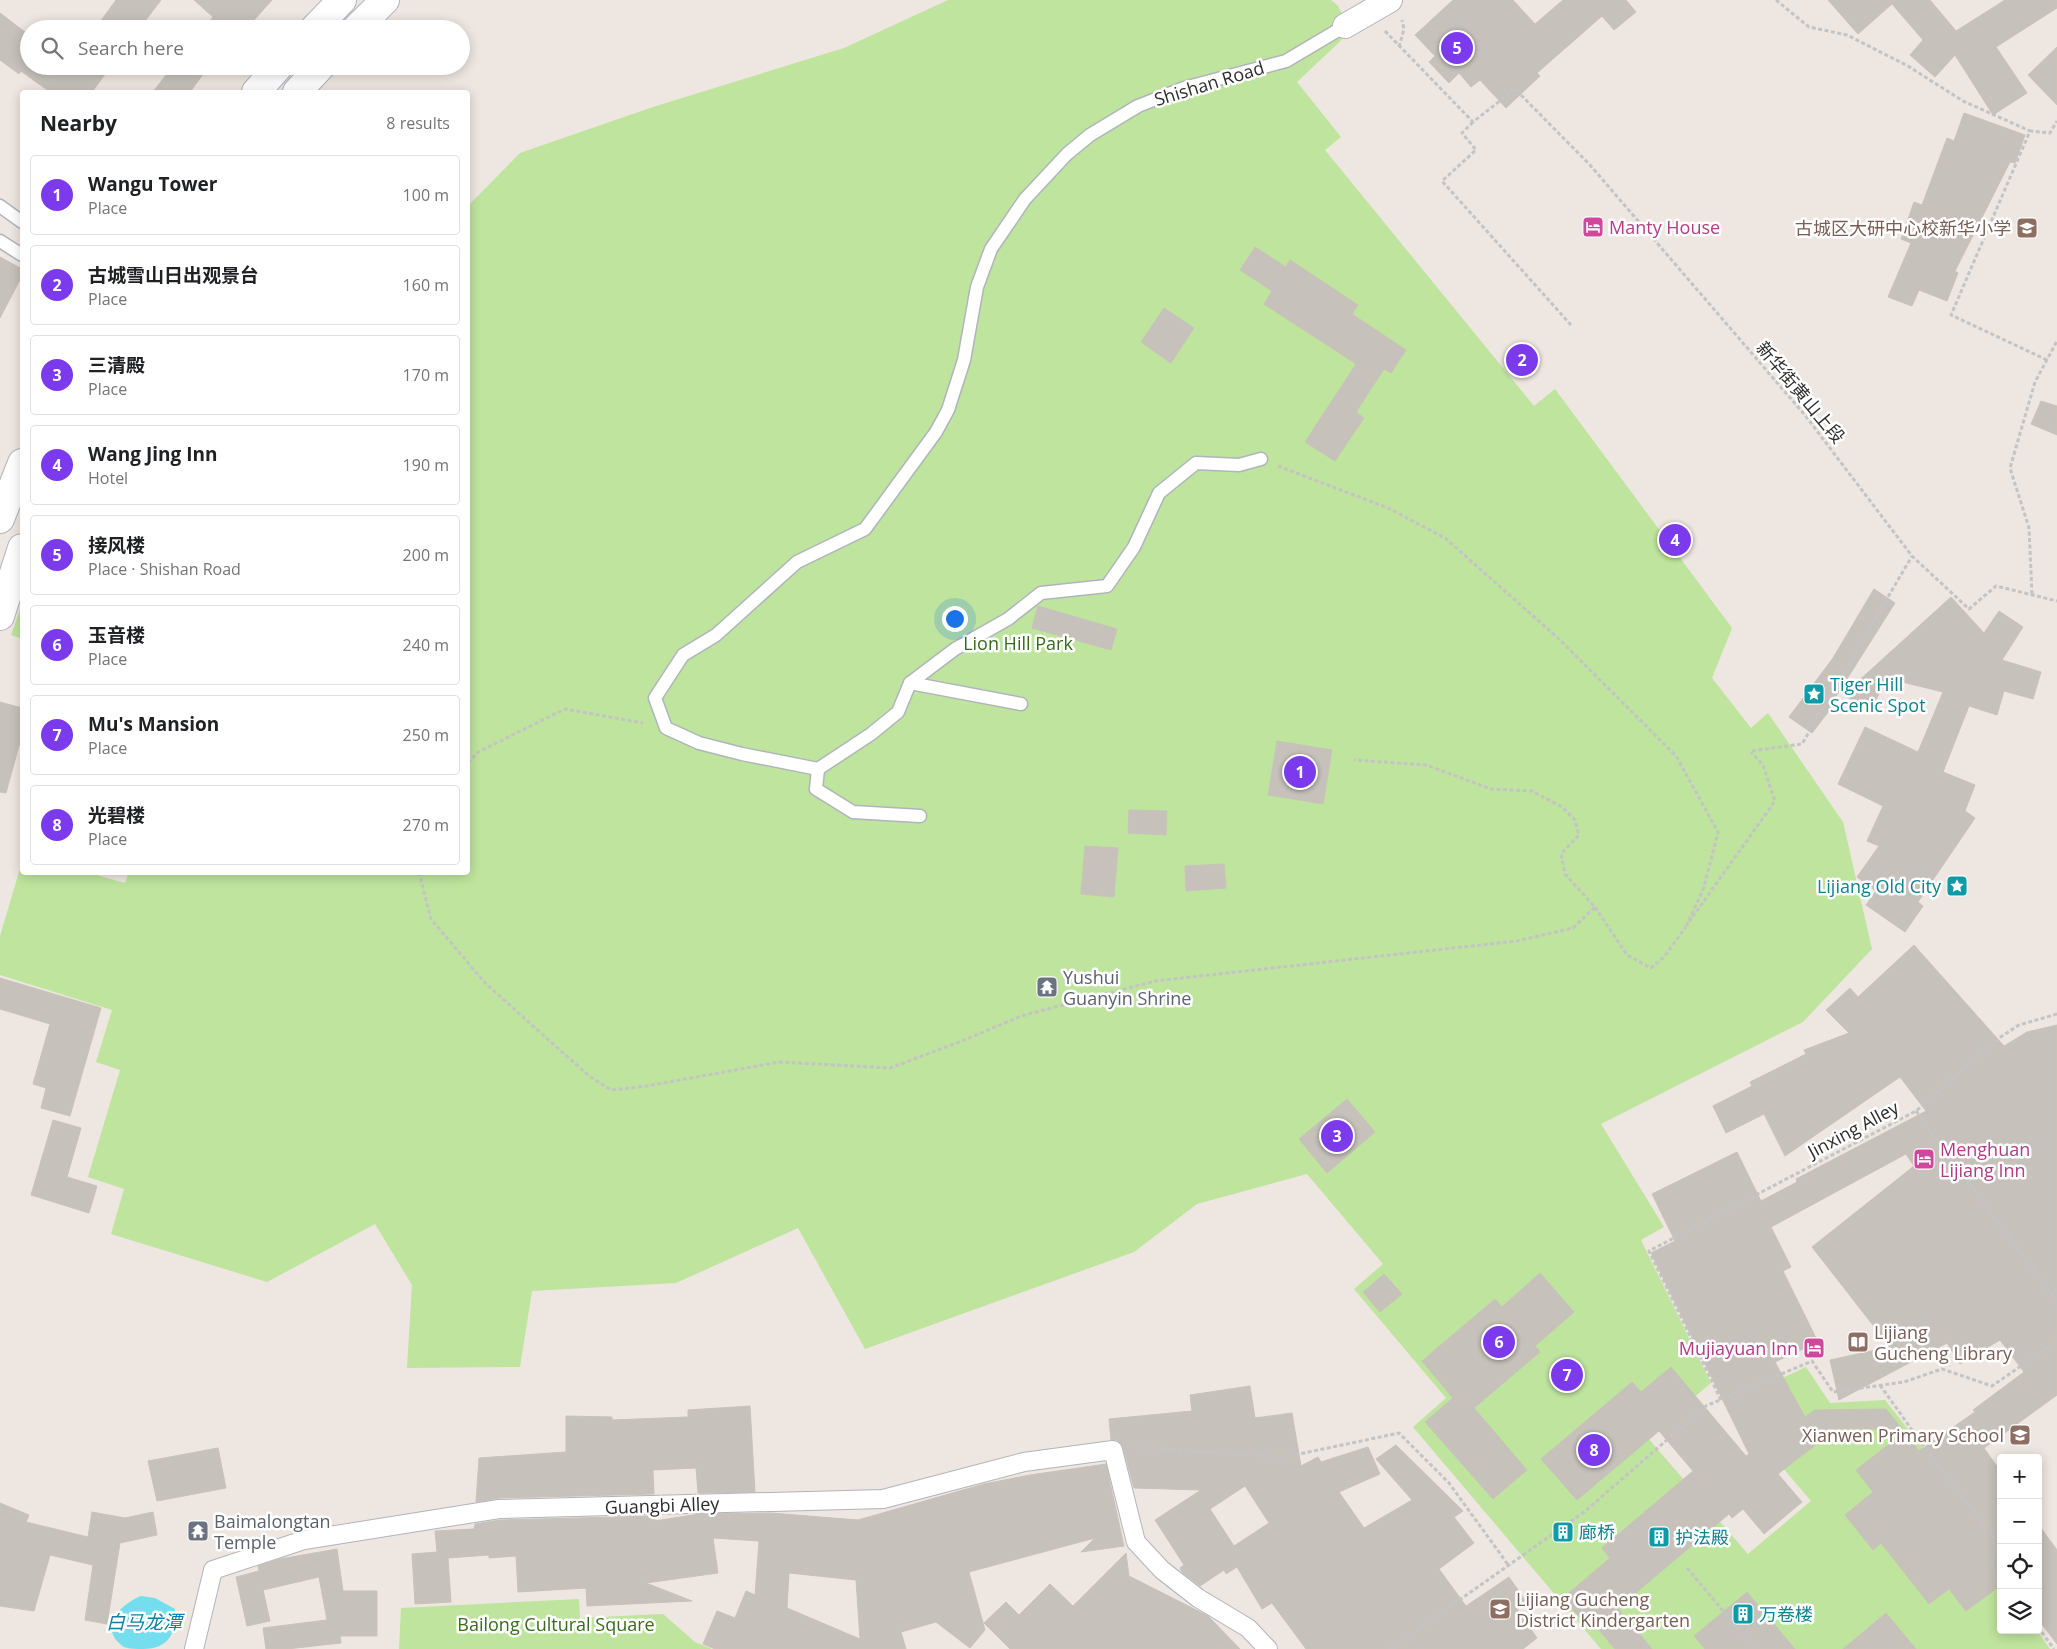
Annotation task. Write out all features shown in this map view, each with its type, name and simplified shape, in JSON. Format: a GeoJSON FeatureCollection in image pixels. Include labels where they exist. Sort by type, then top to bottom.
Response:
{"type":"FeatureCollection","features":[{"type":"Feature","properties":{"kind":"main road"},"geometry":{"type":"LineString","coordinates":[[323,20],[342,0]]}},
{"type":"Feature","properties":{"kind":"main road"},"geometry":{"type":"LineString","coordinates":[[365,20],[385,0]]}},
{"type":"Feature","properties":{"kind":"main road"},"geometry":{"type":"LineString","coordinates":[[258,90],[271,75]]}},
{"type":"Feature","properties":{"kind":"main road"},"geometry":{"type":"LineString","coordinates":[[299,90],[313,75]]}},
{"type":"Feature","properties":{"kind":"main road"},"geometry":{"type":"LineString","coordinates":[[0,519],[20,468]]}},
{"type":"Feature","properties":{"kind":"main road"},"geometry":{"type":"LineString","coordinates":[[0,616],[20,554]]}},
{"type":"Feature","properties":{"kind":"street","name":"Shishan Road"},"geometry":{"type":"LineString","coordinates":[[1345,26],[1390,0]]}},
{"type":"Feature","properties":{"kind":"street","name":"Guangbi Alley"},"geometry":{"type":"LineString","coordinates":[[194,1649],[213,1570],[304,1540],[499,1509],[883,1499],[1024,1462],[1114,1450]]}},
{"type":"Feature","properties":{"kind":"street"},"geometry":{"type":"LineString","coordinates":[[1114,1450],[1136,1542],[1162,1570],[1198,1598],[1248,1628],[1268,1649]]}},
{"type":"Feature","properties":{"kind":"lane","name":"Shishan Road"},"geometry":{"type":"LineString","coordinates":[[666,728],[654,698],[683,655],[716,635],[797,562],[864,529],[921,452],[948,410],[958,386],[977,287],[991,249],[1021,205],[1046,175],[1090,135],[1138,106],[1184,88],[1286,61],[1345,26]]}},
{"type":"Feature","properties":{"kind":"lane"},"geometry":{"type":"LineString","coordinates":[[0,206],[20,221]]}},
{"type":"Feature","properties":{"kind":"lane"},"geometry":{"type":"LineString","coordinates":[[0,241],[20,254]]}},
{"type":"Feature","properties":{"kind":"lane"},"geometry":{"type":"LineString","coordinates":[[666,728],[699,743],[742,754],[818,769],[871,734],[898,712],[910,683],[955,649],[1008,619],[1041,593],[1107,586],[1134,546],[1159,493],[1196,463],[1239,465],[1261,459]]}},
{"type":"Feature","properties":{"kind":"lane"},"geometry":{"type":"LineString","coordinates":[[910,683],[1021,704]]}},
{"type":"Feature","properties":{"kind":"lane"},"geometry":{"type":"LineString","coordinates":[[818,769],[816,789],[853,812],[920,816]]}},
{"type":"Feature","properties":{"kind":"path"},"geometry":{"type":"LineString","coordinates":[[1776,0],[1809,27],[1847,36],[1908,66],[1962,101],[2030,131],[2050,133],[2057,121]]}},
{"type":"Feature","properties":{"kind":"path"},"geometry":{"type":"LineString","coordinates":[[1381,26],[1472,122],[1462,133],[1476,150],[1442,181],[1571,325]]}},
{"type":"Feature","properties":{"kind":"path","name":"新华街黄山上段"},"geometry":{"type":"LineString","coordinates":[[1472,122],[1515,89],[1590,165],[1804,414],[1912,556],[1969,609],[1996,586],[2032,594]]}},
{"type":"Feature","properties":{"kind":"path"},"geometry":{"type":"LineString","coordinates":[[2030,131],[1951,315],[2047,360]]}},
{"type":"Feature","properties":{"kind":"path"},"geometry":{"type":"LineString","coordinates":[[2057,341],[2034,382],[2010,468],[2029,528],[2032,594],[2057,601]]}},
{"type":"Feature","properties":{"kind":"path"},"geometry":{"type":"LineString","coordinates":[[1261,459],[1388,508],[1445,538],[1559,639],[1676,756],[1718,832],[1704,887],[1685,929]]}},
{"type":"Feature","properties":{"kind":"path"},"geometry":{"type":"LineString","coordinates":[[1354,760],[1426,765],[1491,789],[1532,791],[1562,807],[1575,820],[1579,834],[1561,854],[1565,874],[1595,907],[1627,955],[1651,968],[1664,957],[1685,929],[1775,801],[1763,766],[1751,752],[1802,744],[1912,556]]}},
{"type":"Feature","properties":{"kind":"path"},"geometry":{"type":"LineString","coordinates":[[470,761],[478,752],[565,709],[666,728]]}},
{"type":"Feature","properties":{"kind":"path"},"geometry":{"type":"LineString","coordinates":[[420,875],[431,919],[485,983],[589,1076],[611,1090],[647,1086],[778,1062],[890,1068],[962,1042],[1021,1016],[1155,981],[1517,940],[1573,928],[1595,907]]}},
{"type":"Feature","properties":{"kind":"path","name":"Jinxing Alley"},"geometry":{"type":"LineString","coordinates":[[1721,1400],[1649,1251],[1916,1111],[1998,1038],[2019,1026],[2057,1014]]}},
{"type":"Feature","properties":{"kind":"path"},"geometry":{"type":"LineString","coordinates":[[1916,1111],[2057,1302]]}},
{"type":"Feature","properties":{"kind":"path"},"geometry":{"type":"LineString","coordinates":[[1390,1649],[1421,1625],[1509,1566],[1584,1512],[1706,1406],[1812,1361],[1833,1392],[1904,1382],[1942,1368],[1992,1386],[2057,1340]]}},
{"type":"Feature","properties":{"kind":"path"},"geometry":{"type":"LineString","coordinates":[[1880,1385],[1938,1465],[2000,1544]]}},
{"type":"Feature","properties":{"kind":"path"},"geometry":{"type":"LineString","coordinates":[[1114,1450],[1134,1447],[1285,1457],[1399,1433],[1449,1484],[1509,1566]]}},
{"type":"Feature","properties":{"kind":"path"},"geometry":{"type":"LineString","coordinates":[[1997,1556],[1991,1561],[1997,1569]]}},
{"type":"Feature","properties":{"kind":"path"},"geometry":{"type":"LineString","coordinates":[[1687,1568],[1755,1649]]}},
{"type":"Feature","properties":{"kind":"path"},"geometry":{"type":"LineString","coordinates":[[2042,1632],[2054,1649]]}},
{"type":"Feature","properties":{"kind":"green space","name":"Lion Hill Park"},"geometry":{"type":"Polygon","coordinates":[[[948,0],[1331,0],[1338,6],[1351,31],[1297,82],[1341,137],[1325,150],[1534,406],[1555,389],[1732,628],[1712,678],[1751,728],[1768,713],[1843,822],[1872,949],[1803,1022],[1601,1124],[1664,1227],[1641,1240],[1711,1383],[1647,1437],[1748,1554],[1811,1501],[1731,1407],[1744,1396],[1806,1367],[1830,1403],[1885,1400],[1997,1542],[1997,1634],[2040,1634],[2050,1649],[1601,1649],[1413,1427],[1446,1398],[1354,1289],[1383,1264],[1307,1174],[1197,1204],[1134,1252],[865,1349],[798,1228],[676,1283],[532,1291],[520,1367],[407,1368],[412,1285],[375,1224],[267,1282],[111,1234],[124,1189],[88,1177],[120,1070],[96,1062],[112,1010],[0,975],[0,936],[20,869],[20,875],[96,875],[125,883],[128,875],[470,875],[470,204],[520,153],[653,107],[844,48],[948,0]]]}},
{"type":"Feature","properties":{"kind":"green space"},"geometry":{"type":"Polygon","coordinates":[[[20,610],[20,638],[11,635],[20,610]]]}},
{"type":"Feature","properties":{"kind":"green space","name":"Bailong Cultural Square"},"geometry":{"type":"Polygon","coordinates":[[[579,1599],[580,1618],[663,1614],[695,1642],[712,1649],[399,1649],[401,1608],[579,1599]]]}},
{"type":"Feature","properties":{"kind":"water","name":"白马龙潭"},"geometry":{"type":"Polygon","coordinates":[[[141,1596],[155,1598],[175,1609],[173,1632],[170,1638],[159,1646],[131,1649],[124,1647],[116,1640],[112,1633],[112,1625],[119,1611],[141,1596]]]}},
{"type":"Feature","properties":{"kind":"building"},"geometry":{"type":"Polygon","coordinates":[[[116,0],[161,0],[146,20],[102,20],[116,0]]]}},
{"type":"Feature","properties":{"kind":"building"},"geometry":{"type":"Polygon","coordinates":[[[194,0],[272,0],[254,20],[210,20],[213,17],[194,0]]]}},
{"type":"Feature","properties":{"kind":"building"},"geometry":{"type":"Polygon","coordinates":[[[1453,0],[1513,0],[1535,24],[1563,0],[1626,0],[1636,12],[1614,30],[1602,16],[1537,73],[1540,76],[1506,108],[1480,80],[1471,87],[1459,73],[1449,83],[1429,62],[1435,56],[1415,35],[1453,0]]]}},
{"type":"Feature","properties":{"kind":"building"},"geometry":{"type":"Polygon","coordinates":[[[1828,0],[1930,0],[1956,31],[2005,0],[2057,0],[2057,8],[1996,47],[2027,93],[1993,115],[1955,55],[1935,77],[1910,55],[1923,40],[1892,4],[1858,34],[1828,0]]]}},
{"type":"Feature","properties":{"kind":"building"},"geometry":{"type":"Polygon","coordinates":[[[0,13],[20,28],[19,74],[0,60],[0,13]]]}},
{"type":"Feature","properties":{"kind":"building"},"geometry":{"type":"Polygon","coordinates":[[[2057,47],[2057,105],[2028,75],[2057,47]]]}},
{"type":"Feature","properties":{"kind":"building"},"geometry":{"type":"Polygon","coordinates":[[[27,75],[104,75],[93,90],[47,90],[27,75]]]}},
{"type":"Feature","properties":{"kind":"building"},"geometry":{"type":"Polygon","coordinates":[[[166,75],[203,75],[191,90],[155,90],[166,75]]]}},
{"type":"Feature","properties":{"kind":"building"},"geometry":{"type":"Polygon","coordinates":[[[1964,113],[2025,135],[2015,163],[2010,162],[1955,271],[1958,273],[1947,301],[1919,290],[1912,306],[1888,297],[1911,243],[1901,239],[1914,202],[1922,205],[1947,138],[1954,141],[1964,113]]]}},
{"type":"Feature","properties":{"kind":"building"},"geometry":{"type":"Polygon","coordinates":[[[1255,247],[1286,267],[1290,260],[1358,305],[1352,314],[1406,350],[1391,373],[1384,369],[1356,412],[1364,418],[1335,461],[1305,442],[1356,364],[1264,304],[1272,291],[1240,270],[1255,247]]]}},
{"type":"Feature","properties":{"kind":"building"},"geometry":{"type":"Polygon","coordinates":[[[0,257],[20,268],[20,280],[0,318],[0,257]]]}},
{"type":"Feature","properties":{"kind":"building"},"geometry":{"type":"Polygon","coordinates":[[[1164,308],[1194,328],[1171,363],[1141,342],[1164,308]]]}},
{"type":"Feature","properties":{"kind":"building"},"geometry":{"type":"Polygon","coordinates":[[[2041,401],[2057,406],[2057,435],[2031,424],[2041,401]]]}},
{"type":"Feature","properties":{"kind":"building"},"geometry":{"type":"Polygon","coordinates":[[[1874,589],[1895,603],[1833,701],[1835,703],[1812,733],[1789,717],[1833,658],[1874,589]]]}},
{"type":"Feature","properties":{"kind":"building"},"geometry":{"type":"Polygon","coordinates":[[[1951,597],[1984,633],[1999,611],[2023,627],[2002,660],[2041,672],[2033,699],[2004,691],[1997,715],[1969,706],[1943,772],[1975,785],[1965,811],[1975,818],[1918,902],[1923,906],[1905,932],[1866,905],[1876,891],[1857,877],[1879,846],[1867,841],[1883,806],[1838,784],[1865,727],[1918,752],[1943,692],[1886,678],[1872,709],[1843,695],[1951,597]]]}},
{"type":"Feature","properties":{"kind":"building"},"geometry":{"type":"Polygon","coordinates":[[[1038,606],[1117,629],[1111,650],[1032,628],[1038,606]]]}},
{"type":"Feature","properties":{"kind":"building"},"geometry":{"type":"Polygon","coordinates":[[[0,702],[20,707],[20,742],[6,793],[0,792],[0,702]]]}},
{"type":"Feature","properties":{"kind":"building"},"geometry":{"type":"Polygon","coordinates":[[[1277,741],[1332,750],[1323,804],[1268,795],[1277,741]]]}},
{"type":"Feature","properties":{"kind":"building"},"geometry":{"type":"Polygon","coordinates":[[[1129,810],[1167,811],[1166,835],[1128,833],[1129,810]]]}},
{"type":"Feature","properties":{"kind":"building"},"geometry":{"type":"Polygon","coordinates":[[[1085,846],[1118,848],[1114,897],[1081,894],[1085,846]]]}},
{"type":"Feature","properties":{"kind":"building"},"geometry":{"type":"Polygon","coordinates":[[[1224,864],[1226,888],[1186,891],[1185,866],[1224,864]]]}},
{"type":"Feature","properties":{"kind":"building"},"geometry":{"type":"Polygon","coordinates":[[[1914,945],[2004,1046],[2027,1032],[2057,1025],[2057,1395],[1984,1448],[1997,1466],[1997,1588],[1966,1611],[1949,1589],[1929,1604],[1881,1543],[1873,1550],[1845,1515],[1873,1492],[1856,1470],[1905,1432],[1919,1451],[1975,1412],[1973,1410],[2024,1372],[2000,1340],[1960,1364],[1947,1343],[1839,1400],[1830,1360],[1890,1347],[1812,1247],[1914,1166],[1906,1154],[1771,1227],[1791,1267],[1783,1271],[1818,1342],[1775,1362],[1805,1417],[1815,1410],[1886,1409],[1902,1429],[1836,1429],[1778,1474],[1802,1502],[1764,1534],[1743,1509],[1732,1518],[1729,1514],[1618,1608],[1652,1649],[1615,1649],[1591,1621],[1586,1625],[1563,1598],[1610,1558],[1602,1548],[1693,1471],[1659,1431],[1577,1500],[1541,1459],[1632,1382],[1641,1392],[1671,1367],[1746,1456],[1749,1454],[1651,1253],[1675,1241],[1652,1194],[1737,1152],[1761,1201],[1797,1182],[1796,1179],[1926,1111],[1900,1077],[1785,1156],[1764,1114],[1726,1133],[1713,1106],[1752,1086],[1750,1082],[1806,1054],[1804,1050],[1849,1033],[1826,1010],[1850,988],[1858,997],[1914,945]]]}},
{"type":"Feature","properties":{"kind":"building"},"geometry":{"type":"Polygon","coordinates":[[[0,978],[101,1008],[70,1116],[41,1108],[46,1088],[33,1084],[50,1024],[0,1009],[0,978]]]}},
{"type":"Feature","properties":{"kind":"building"},"geometry":{"type":"Polygon","coordinates":[[[1347,1099],[1375,1132],[1327,1173],[1299,1139],[1347,1099]]]}},
{"type":"Feature","properties":{"kind":"building"},"geometry":{"type":"Polygon","coordinates":[[[53,1120],[81,1128],[67,1177],[97,1186],[89,1213],[31,1195],[53,1120]]]}},
{"type":"Feature","properties":{"kind":"building"},"geometry":{"type":"Polygon","coordinates":[[[1540,1273],[1574,1312],[1535,1346],[1540,1352],[1474,1408],[1527,1470],[1493,1499],[1425,1422],[1453,1398],[1422,1361],[1495,1299],[1502,1307],[1540,1273]]]}},
{"type":"Feature","properties":{"kind":"building"},"geometry":{"type":"Polygon","coordinates":[[[1384,1274],[1402,1294],[1380,1312],[1363,1292],[1384,1274]]]}},
{"type":"Feature","properties":{"kind":"building"},"geometry":{"type":"Polygon","coordinates":[[[1250,1386],[1255,1418],[1292,1413],[1301,1466],[1318,1457],[1321,1462],[1368,1447],[1380,1474],[1339,1492],[1364,1528],[1412,1500],[1376,1459],[1396,1445],[1463,1511],[1454,1517],[1474,1543],[1439,1569],[1466,1606],[1509,1577],[1527,1603],[1517,1609],[1537,1638],[1523,1649],[1306,1649],[1272,1603],[1262,1609],[1237,1567],[1226,1574],[1224,1570],[1200,1586],[1182,1572],[1180,1568],[1184,1565],[1155,1520],[1201,1490],[1134,1488],[1123,1447],[1117,1440],[1111,1440],[1109,1419],[1192,1411],[1190,1395],[1250,1386]],[[1245,1486],[1210,1509],[1234,1546],[1269,1523],[1245,1486]]]}},
{"type":"Feature","properties":{"kind":"building"},"geometry":{"type":"Polygon","coordinates":[[[750,1406],[755,1492],[698,1493],[696,1468],[653,1470],[654,1494],[499,1498],[476,1502],[479,1458],[566,1452],[566,1416],[612,1417],[612,1420],[688,1417],[688,1410],[750,1406]]]}},
{"type":"Feature","properties":{"kind":"building"},"geometry":{"type":"Polygon","coordinates":[[[218,1448],[226,1488],[157,1501],[148,1461],[218,1448]]]}},
{"type":"Feature","properties":{"kind":"building"},"geometry":{"type":"Polygon","coordinates":[[[1106,1464],[1124,1546],[1081,1552],[1095,1538],[969,1572],[985,1630],[970,1648],[936,1622],[901,1632],[906,1649],[715,1649],[703,1644],[717,1611],[735,1618],[746,1591],[755,1595],[759,1541],[713,1538],[718,1573],[646,1583],[692,1601],[587,1606],[586,1588],[518,1592],[516,1556],[489,1558],[489,1555],[448,1558],[451,1602],[415,1604],[412,1554],[437,1552],[435,1531],[474,1529],[475,1524],[500,1520],[655,1516],[655,1521],[699,1514],[771,1513],[858,1520],[984,1484],[1106,1464]],[[789,1573],[787,1608],[860,1639],[856,1580],[789,1573]]]}},
{"type":"Feature","properties":{"kind":"building"},"geometry":{"type":"Polygon","coordinates":[[[0,1503],[29,1515],[26,1522],[88,1537],[92,1512],[125,1518],[153,1512],[157,1535],[120,1543],[107,1624],[85,1620],[93,1565],[50,1555],[34,1611],[0,1606],[0,1503]]]}},
{"type":"Feature","properties":{"kind":"building"},"geometry":{"type":"Polygon","coordinates":[[[2042,1529],[2057,1550],[2057,1644],[2042,1624],[2042,1529]]]}},
{"type":"Feature","properties":{"kind":"building"},"geometry":{"type":"Polygon","coordinates":[[[337,1549],[343,1591],[377,1591],[377,1636],[340,1636],[341,1643],[287,1649],[266,1649],[263,1628],[327,1620],[319,1577],[263,1590],[270,1621],[247,1626],[236,1577],[259,1571],[258,1566],[280,1559],[337,1549]]]}},
{"type":"Feature","properties":{"kind":"building"},"geometry":{"type":"Polygon","coordinates":[[[1126,1553],[1129,1576],[1208,1616],[1240,1649],[1010,1649],[984,1623],[1006,1602],[1019,1615],[1050,1584],[1073,1606],[1126,1553]]]}},
{"type":"Feature","properties":{"kind":"building","name":"万卷楼"},"geometry":{"type":"Polygon","coordinates":[[[1747,1592],[1795,1649],[1705,1649],[1694,1636],[1747,1592]]]}},
{"type":"Feature","properties":{"kind":"building"},"geometry":{"type":"Polygon","coordinates":[[[1886,1613],[1916,1649],[1843,1649],[1886,1613]]]}},
{"type":"Feature","properties":{"kind":"place","name":"接风楼"},"geometry":{"type":"Point","coordinates":[1457,48]}},
{"type":"Feature","properties":{"kind":"place","name":"Manty House"},"geometry":{"type":"Point","coordinates":[1593,227]}},
{"type":"Feature","properties":{"kind":"place","name":"古城区大研中心校新华小学"},"geometry":{"type":"Point","coordinates":[2027,228]}},
{"type":"Feature","properties":{"kind":"place","name":"古城雪山日出观景台"},"geometry":{"type":"Point","coordinates":[1522,360]}},
{"type":"Feature","properties":{"kind":"place","name":"Wang Jing Inn"},"geometry":{"type":"Point","coordinates":[1675,540]}},
{"type":"Feature","properties":{"kind":"place","name":"Tiger Hill Scenic Spot"},"geometry":{"type":"Point","coordinates":[1814,694]}},
{"type":"Feature","properties":{"kind":"place","name":"Wangu Tower"},"geometry":{"type":"Point","coordinates":[1300,772]}},
{"type":"Feature","properties":{"kind":"place","name":"Lijiang Old City"},"geometry":{"type":"Point","coordinates":[1957,886]}},
{"type":"Feature","properties":{"kind":"place","name":"Yushui Guanyin Shrine"},"geometry":{"type":"Point","coordinates":[1047,987]}},
{"type":"Feature","properties":{"kind":"place","name":"三清殿"},"geometry":{"type":"Point","coordinates":[1337,1136]}},
{"type":"Feature","properties":{"kind":"place","name":"Menghuan Lijiang Inn"},"geometry":{"type":"Point","coordinates":[1924,1159]}},
{"type":"Feature","properties":{"kind":"place","name":"玉音楼"},"geometry":{"type":"Point","coordinates":[1499,1342]}},
{"type":"Feature","properties":{"kind":"place","name":"Lijiang Gucheng Library"},"geometry":{"type":"Point","coordinates":[1858,1342]}},
{"type":"Feature","properties":{"kind":"place","name":"Mujiayuan Inn"},"geometry":{"type":"Point","coordinates":[1814,1348]}},
{"type":"Feature","properties":{"kind":"place","name":"Mu's Mansion"},"geometry":{"type":"Point","coordinates":[1567,1375]}},
{"type":"Feature","properties":{"kind":"place","name":"Xianwen Primary School"},"geometry":{"type":"Point","coordinates":[2020,1435]}},
{"type":"Feature","properties":{"kind":"place","name":"光碧楼"},"geometry":{"type":"Point","coordinates":[1594,1450]}},
{"type":"Feature","properties":{"kind":"place","name":"Baimalongtan Temple"},"geometry":{"type":"Point","coordinates":[198,1531]}},
{"type":"Feature","properties":{"kind":"place","name":"廊桥"},"geometry":{"type":"Point","coordinates":[1563,1532]}},
{"type":"Feature","properties":{"kind":"place","name":"护法殿"},"geometry":{"type":"Point","coordinates":[1659,1537]}},
{"type":"Feature","properties":{"kind":"place","name":"Lijiang Gucheng District Kindergarten"},"geometry":{"type":"Point","coordinates":[1500,1609]}},
{"type":"Feature","properties":{"kind":"place","name":"万卷楼"},"geometry":{"type":"Point","coordinates":[1743,1614]}}]}
